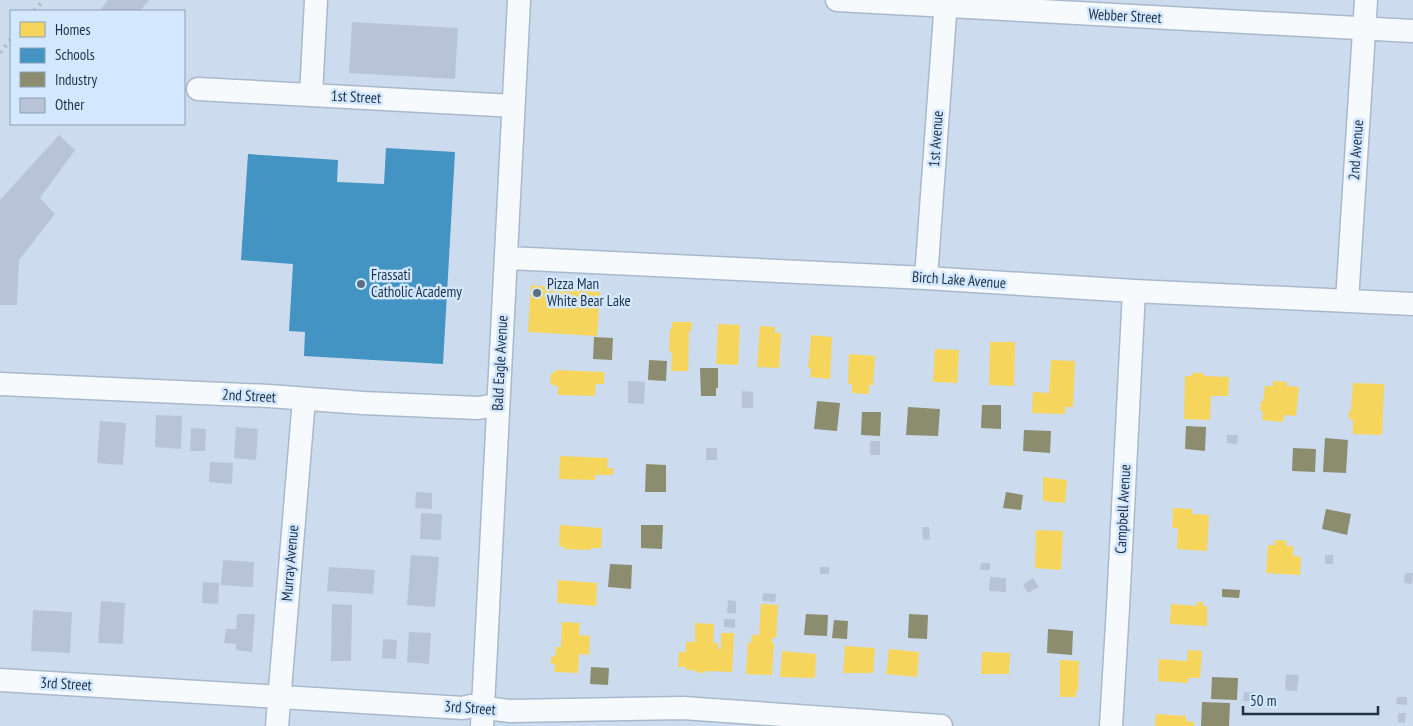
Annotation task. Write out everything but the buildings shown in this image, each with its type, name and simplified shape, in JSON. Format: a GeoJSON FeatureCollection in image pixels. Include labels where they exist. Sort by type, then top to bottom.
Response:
{"type":"FeatureCollection","features":[{"type":"Feature","properties":{"kind":"street"},"geometry":{"type":"LineString","coordinates":[[311,95],[316,0]]}},
{"type":"Feature","properties":{"kind":"street","name":"Bald Eagle Avenue"},"geometry":{"type":"LineString","coordinates":[[482,717],[519,0]]}},
{"type":"Feature","properties":{"kind":"street","name":"Webber Street"},"geometry":{"type":"LineString","coordinates":[[837,0],[946,3],[1413,31]]}},
{"type":"Feature","properties":{"kind":"street","name":"2nd Avenue"},"geometry":{"type":"LineString","coordinates":[[1347,301],[1366,0]]}},
{"type":"Feature","properties":{"kind":"street","name":"1st Avenue"},"geometry":{"type":"LineString","coordinates":[[926,278],[946,3]]}},
{"type":"Feature","properties":{"kind":"street","name":"1st Street"},"geometry":{"type":"LineString","coordinates":[[198,89],[513,106]]}},
{"type":"Feature","properties":{"kind":"street","name":"Birch Lake Avenue"},"geometry":{"type":"LineString","coordinates":[[506,258],[1413,304]]}},
{"type":"Feature","properties":{"kind":"street","name":"Campbell Avenue"},"geometry":{"type":"LineString","coordinates":[[1110,726],[1134,291]]}},
{"type":"Feature","properties":{"kind":"street","name":"2nd Street"},"geometry":{"type":"LineString","coordinates":[[0,384],[478,408],[497,405]]}},
{"type":"Feature","properties":{"kind":"street","name":"Murray Avenue"},"geometry":{"type":"LineString","coordinates":[[277,726],[304,399]]}},
{"type":"Feature","properties":{"kind":"street","name":"3rd Street"},"geometry":{"type":"LineString","coordinates":[[0,680],[463,708],[482,717],[510,711],[551,718],[682,717],[941,726]]}},
{"type":"Feature","properties":{"kind":"railway"},"geometry":{"type":"LineString","coordinates":[[35,10],[44,0]]}},
{"type":"Feature","properties":{"kind":"railway"},"geometry":{"type":"LineString","coordinates":[[0,53],[10,40]]}},
{"type":"Feature","properties":{"kind":"place","name":"Frassati Catholic Academy"},"geometry":{"type":"Point","coordinates":[361,284]}},
{"type":"Feature","properties":{"kind":"place","name":"Pizza Man White Bear Lake"},"geometry":{"type":"Point","coordinates":[537,293]}}]}
